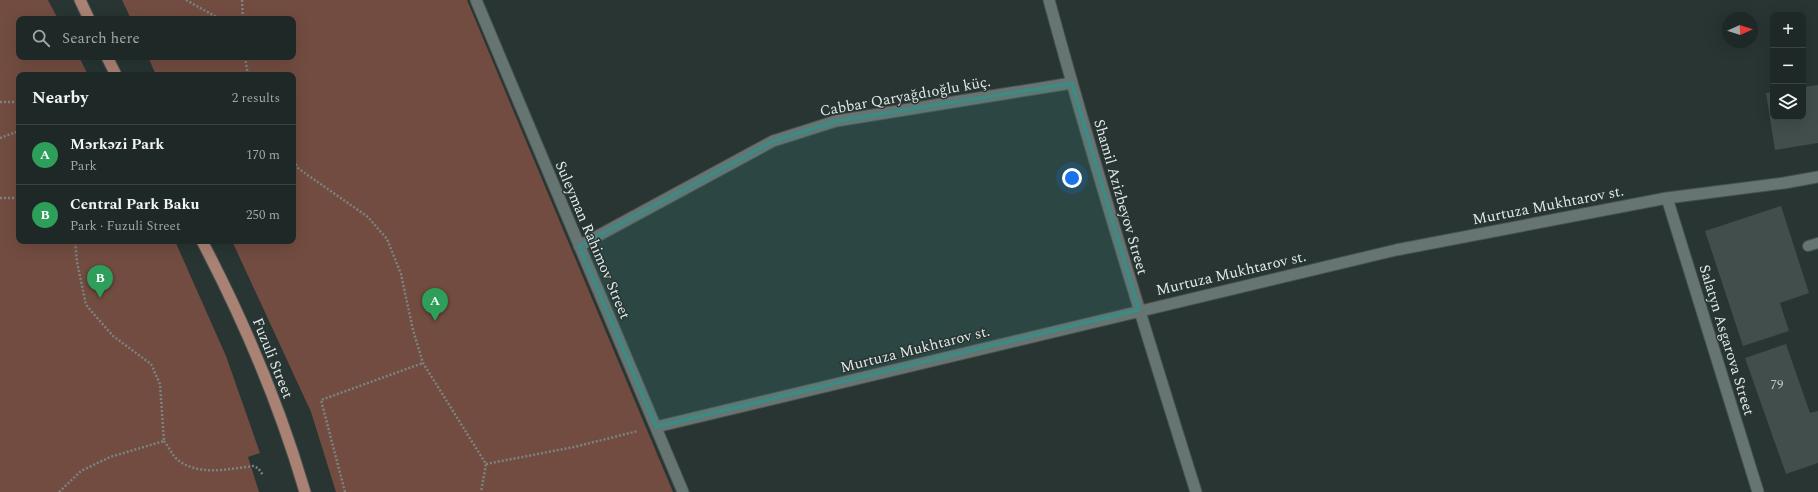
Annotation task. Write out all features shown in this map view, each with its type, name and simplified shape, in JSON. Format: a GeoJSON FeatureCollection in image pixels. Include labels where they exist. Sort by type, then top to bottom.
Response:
{"type":"FeatureCollection","features":[{"type":"Feature","properties":{"kind":"main road"},"geometry":{"type":"LineString","coordinates":[[80,0],[87,16]]}},
{"type":"Feature","properties":{"kind":"main road"},"geometry":{"type":"LineString","coordinates":[[108,60],[114,72]]}},
{"type":"Feature","properties":{"kind":"main road","name":"Fuzuli Street"},"geometry":{"type":"LineString","coordinates":[[204,244],[231,297],[260,362],[291,445],[305,492]]}},
{"type":"Feature","properties":{"kind":"street","name":"Suleyman Rahimov Street"},"geometry":{"type":"LineString","coordinates":[[476,0],[683,492]]}},
{"type":"Feature","properties":{"kind":"street","name":"Shamil Azizbeyov Street"},"geometry":{"type":"LineString","coordinates":[[1050,0],[1072,83],[1139,310],[1196,492]]}},
{"type":"Feature","properties":{"kind":"street","name":"Cabbar Qaryağdıoğlu küç."},"geometry":{"type":"LineString","coordinates":[[579,246],[773,140],[836,121],[1072,83]]}},
{"type":"Feature","properties":{"kind":"street","name":"Murtuza Mukhtarov st."},"geometry":{"type":"LineString","coordinates":[[656,427],[1139,310],[1396,250],[1667,198],[1784,183],[1818,177]]}},
{"type":"Feature","properties":{"kind":"street","name":"Salatyn Asgarova Street"},"geometry":{"type":"LineString","coordinates":[[1667,198],[1758,492]]}},
{"type":"Feature","properties":{"kind":"lane"},"geometry":{"type":"LineString","coordinates":[[1808,246],[1818,243]]}},
{"type":"Feature","properties":{"kind":"path"},"geometry":{"type":"LineString","coordinates":[[186,0],[215,16]]}},
{"type":"Feature","properties":{"kind":"path"},"geometry":{"type":"LineString","coordinates":[[242,0],[243,16]]}},
{"type":"Feature","properties":{"kind":"path"},"geometry":{"type":"LineString","coordinates":[[246,60],[248,72]]}},
{"type":"Feature","properties":{"kind":"path"},"geometry":{"type":"LineString","coordinates":[[0,102],[16,102]]}},
{"type":"Feature","properties":{"kind":"path"},"geometry":{"type":"LineString","coordinates":[[0,138],[16,132]]}},
{"type":"Feature","properties":{"kind":"path"},"geometry":{"type":"LineString","coordinates":[[296,165],[299,169],[368,217],[387,239],[401,274],[413,330],[423,363],[486,464],[481,492]]}},
{"type":"Feature","properties":{"kind":"path"},"geometry":{"type":"LineString","coordinates":[[0,198],[16,198]]}},
{"type":"Feature","properties":{"kind":"path"},"geometry":{"type":"LineString","coordinates":[[75,244],[77,262],[86,305],[113,336],[151,364],[160,384],[164,441],[178,461],[191,467],[207,471],[253,466],[258,468],[263,475]]}},
{"type":"Feature","properties":{"kind":"path"},"geometry":{"type":"LineString","coordinates":[[345,492],[321,400],[423,363]]}},
{"type":"Feature","properties":{"kind":"path"},"geometry":{"type":"LineString","coordinates":[[486,464],[574,447],[656,427]]}},
{"type":"Feature","properties":{"kind":"path"},"geometry":{"type":"LineString","coordinates":[[59,492],[81,471],[110,457],[164,441]]}},
{"type":"Feature","properties":{"kind":"highlighted area"},"geometry":{"type":"Polygon","coordinates":[[[1072,83],[1139,310],[656,427],[579,246],[773,141],[836,121],[1072,83]]]}},
{"type":"Feature","properties":{"kind":"shaded area"},"geometry":{"type":"Polygon","coordinates":[[[0,0],[48,0],[56,16],[16,16],[16,60],[80,60],[86,72],[16,72],[16,244],[176,244],[226,356],[260,453],[248,457],[259,492],[0,492],[0,0]]]}},
{"type":"Feature","properties":{"kind":"shaded area"},"geometry":{"type":"Polygon","coordinates":[[[122,0],[467,0],[673,492],[336,492],[311,412],[233,244],[296,244],[296,72],[155,72],[149,60],[296,60],[296,16],[130,16],[122,0]]]}},
{"type":"Feature","properties":{"kind":"building"},"geometry":{"type":"Polygon","coordinates":[[[1818,85],[1818,143],[1775,150],[1770,120],[1806,120],[1806,87],[1818,85]]]}},
{"type":"Feature","properties":{"kind":"building"},"geometry":{"type":"Polygon","coordinates":[[[1770,92],[1770,118],[1766,93],[1770,92]]]}},
{"type":"Feature","properties":{"kind":"building"},"geometry":{"type":"Polygon","coordinates":[[[1781,206],[1809,293],[1780,303],[1789,331],[1743,346],[1705,231],[1781,206]]]}},
{"type":"Feature","properties":{"kind":"building"},"geometry":{"type":"Polygon","coordinates":[[[1786,344],[1810,413],[1818,411],[1818,463],[1786,474],[1745,358],[1786,344]]]}},
{"type":"Feature","properties":{"kind":"place","name":"Central Park Baku"},"geometry":{"type":"Point","coordinates":[100,298]}},
{"type":"Feature","properties":{"kind":"place","name":"Mərkəzi Park"},"geometry":{"type":"Point","coordinates":[435,321]}}]}
